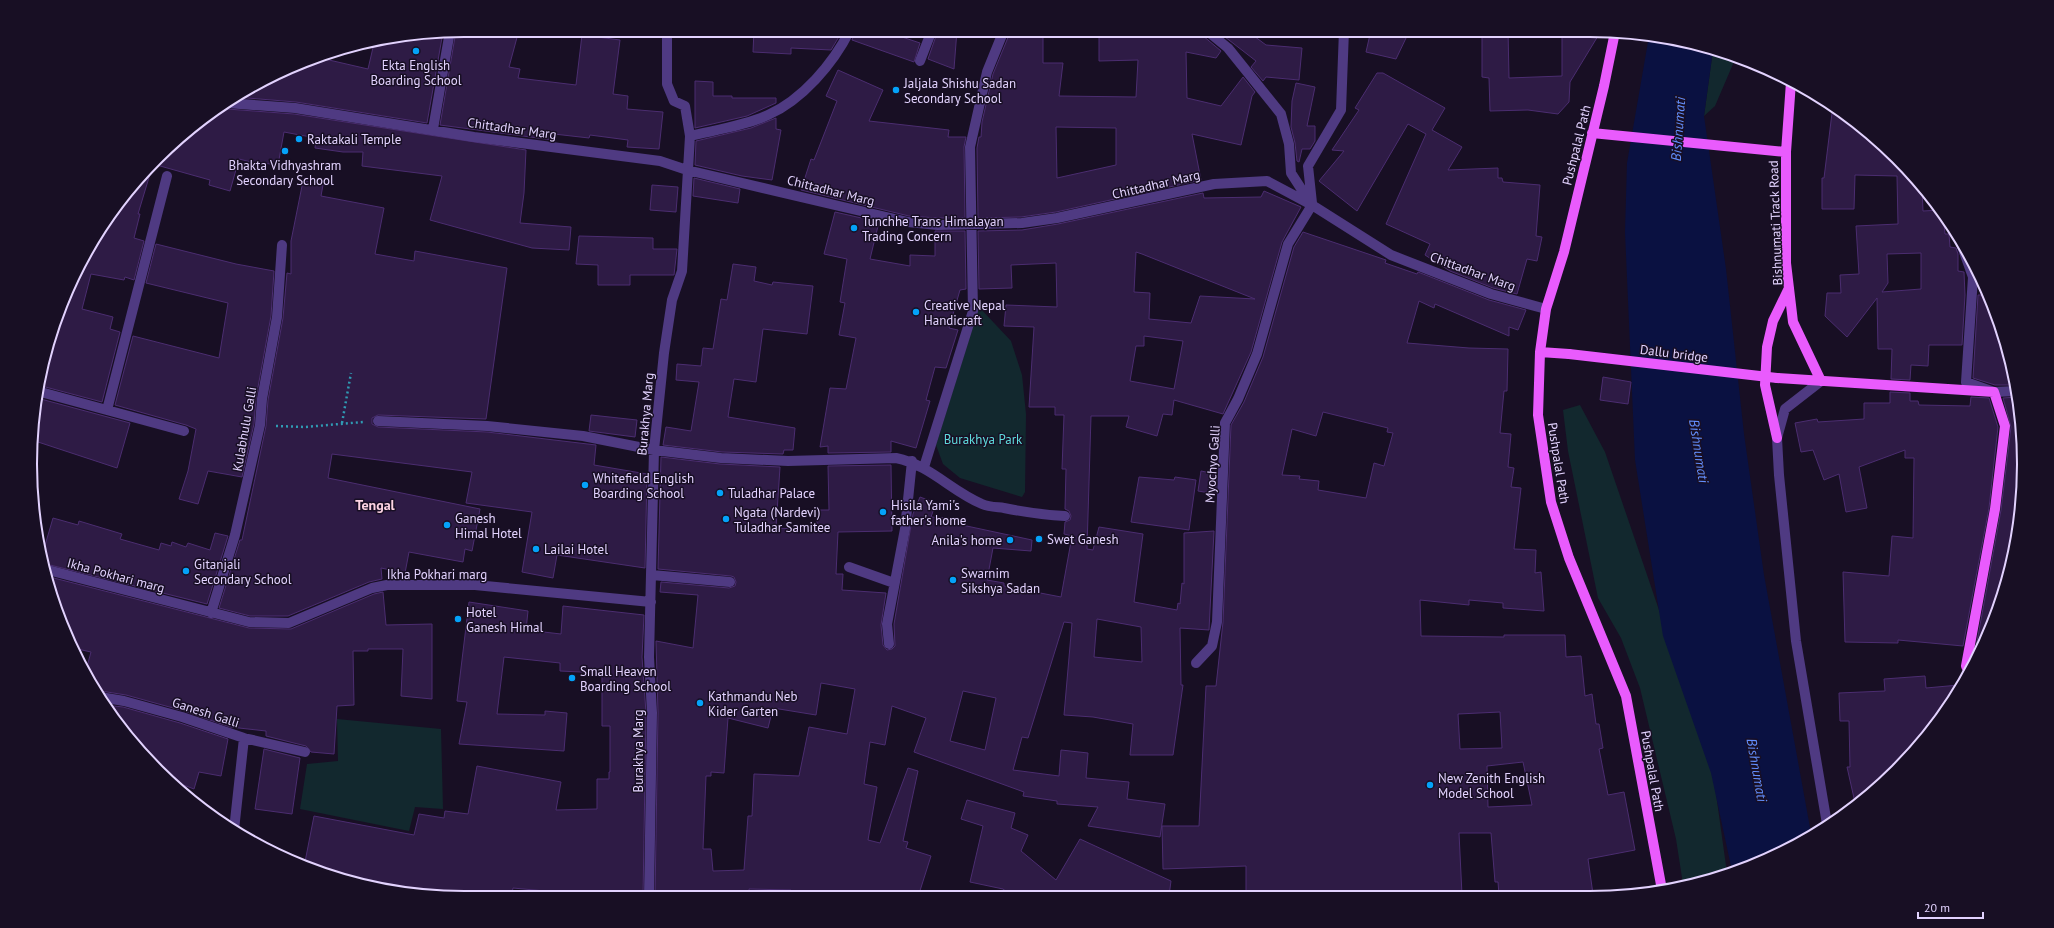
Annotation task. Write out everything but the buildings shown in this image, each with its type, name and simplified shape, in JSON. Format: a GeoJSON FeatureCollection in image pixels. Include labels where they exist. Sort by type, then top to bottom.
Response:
{"type":"FeatureCollection","features":[{"type":"Feature","properties":{"kind":"main road","name":"Pushpalal Path"},"geometry":{"type":"LineString","coordinates":[[1614,38],[1564,252],[1546,309],[1540,352],[1538,415],[1551,502],[1569,558],[1626,696],[1661,885]]}},
{"type":"Feature","properties":{"kind":"main road","name":"Bishnumati Track Road"},"geometry":{"type":"LineString","coordinates":[[1791,87],[1786,152],[1786,263],[1793,322],[1821,381]]}},
{"type":"Feature","properties":{"kind":"main road"},"geometry":{"type":"LineString","coordinates":[[1592,133],[1786,152]]}},
{"type":"Feature","properties":{"kind":"main road"},"geometry":{"type":"LineString","coordinates":[[1777,438],[1765,386],[1767,347],[1772,321],[1789,288]]}},
{"type":"Feature","properties":{"kind":"main road","name":"Dallu bridge"},"geometry":{"type":"LineString","coordinates":[[1540,352],[1777,378],[1994,392]]}},
{"type":"Feature","properties":{"kind":"main road"},"geometry":{"type":"LineString","coordinates":[[1966,666],[1995,509],[2005,426],[1994,392]]}},
{"type":"Feature","properties":{"kind":"street","name":"Burakhya Marg"},"geometry":{"type":"LineString","coordinates":[[649,891],[652,575],[651,516],[654,450],[664,353],[672,300],[682,271],[690,136],[685,106],[674,101],[667,84],[667,37]]}},
{"type":"Feature","properties":{"kind":"street"},"geometry":{"type":"LineString","coordinates":[[690,136],[767,116],[785,105],[798,95],[825,68],[845,37]]}},
{"type":"Feature","properties":{"kind":"street"},"geometry":{"type":"LineString","coordinates":[[920,61],[929,37]]}},
{"type":"Feature","properties":{"kind":"street"},"geometry":{"type":"LineString","coordinates":[[924,467],[973,311],[970,147],[987,72],[1001,37]]}},
{"type":"Feature","properties":{"kind":"street"},"geometry":{"type":"LineString","coordinates":[[1215,37],[1228,48],[1282,114],[1289,144],[1291,173],[1312,205]]}},
{"type":"Feature","properties":{"kind":"street"},"geometry":{"type":"LineString","coordinates":[[1312,205],[1308,166],[1341,110],[1344,37]]}},
{"type":"Feature","properties":{"kind":"street"},"geometry":{"type":"LineString","coordinates":[[433,129],[449,38]]}},
{"type":"Feature","properties":{"kind":"street","name":"Chittadhar Marg"},"geometry":{"type":"LineString","coordinates":[[235,104],[295,108],[433,129],[474,137],[660,161],[688,170],[908,222],[938,225],[1022,223],[1057,218],[1214,184],[1266,181],[1312,205],[1391,254],[1491,294],[1546,309]]}},
{"type":"Feature","properties":{"kind":"street"},"geometry":{"type":"LineString","coordinates":[[107,410],[167,176]]}},
{"type":"Feature","properties":{"kind":"street","name":"Myochyo Galli"},"geometry":{"type":"LineString","coordinates":[[1196,663],[1212,646],[1217,622],[1225,423],[1238,399],[1257,354],[1288,244],[1312,205]]}},
{"type":"Feature","properties":{"kind":"street","name":"Kulabhulu Galli"},"geometry":{"type":"LineString","coordinates":[[211,613],[235,535],[260,425],[262,399],[277,317],[282,245]]}},
{"type":"Feature","properties":{"kind":"street"},"geometry":{"type":"LineString","coordinates":[[1971,271],[1973,277],[1966,382],[1994,392],[2011,391]]}},
{"type":"Feature","properties":{"kind":"street"},"geometry":{"type":"LineString","coordinates":[[1821,381],[1785,409],[1777,438],[1779,475],[1796,641],[1826,819]]}},
{"type":"Feature","properties":{"kind":"street"},"geometry":{"type":"LineString","coordinates":[[43,393],[184,432]]}},
{"type":"Feature","properties":{"kind":"street"},"geometry":{"type":"LineString","coordinates":[[378,421],[487,426],[583,436],[654,450],[720,458],[788,462],[896,458],[912,461],[924,467],[954,489],[983,505],[1033,514],[1065,516]]}},
{"type":"Feature","properties":{"kind":"street"},"geometry":{"type":"LineString","coordinates":[[889,644],[887,624],[905,528],[912,461]]}},
{"type":"Feature","properties":{"kind":"street"},"geometry":{"type":"LineString","coordinates":[[849,568],[894,583]]}},
{"type":"Feature","properties":{"kind":"street","name":"Ikha Pokhari marg"},"geometry":{"type":"LineString","coordinates":[[51,571],[250,622],[289,623],[372,588],[387,585],[475,585],[651,602]]}},
{"type":"Feature","properties":{"kind":"street"},"geometry":{"type":"LineString","coordinates":[[652,575],[730,582]]}},
{"type":"Feature","properties":{"kind":"street","name":"Ganesh Galli"},"geometry":{"type":"LineString","coordinates":[[107,698],[124,701],[182,717],[244,738],[305,752]]}},
{"type":"Feature","properties":{"kind":"street"},"geometry":{"type":"LineString","coordinates":[[235,824],[244,738]]}},
{"type":"Feature","properties":{"kind":"path"},"geometry":{"type":"LineString","coordinates":[[342,423],[351,372]]}},
{"type":"Feature","properties":{"kind":"path"},"geometry":{"type":"LineString","coordinates":[[260,425],[305,427],[378,421]]}},
{"type":"Feature","properties":{"kind":"green space"},"geometry":{"type":"Polygon","coordinates":[[[1712,55],[1734,63],[1715,106],[1704,116],[1712,55]]]}},
{"type":"Feature","properties":{"kind":"green space","name":"Burakhya Park"},"geometry":{"type":"Polygon","coordinates":[[[979,307],[1011,341],[1022,375],[1026,414],[1025,492],[1022,497],[960,478],[943,464],[936,445],[979,307]]]}},
{"type":"Feature","properties":{"kind":"green space"},"geometry":{"type":"Polygon","coordinates":[[[1580,405],[1605,452],[1712,765],[1726,868],[1682,881],[1676,839],[1640,688],[1621,638],[1598,598],[1568,451],[1563,410],[1580,405]]]}},
{"type":"Feature","properties":{"kind":"green space"},"geometry":{"type":"Polygon","coordinates":[[[337,719],[441,729],[443,809],[415,807],[409,831],[300,809],[307,764],[338,761],[337,719]]]}},
{"type":"Feature","properties":{"kind":"water","name":"Bishnumati"},"geometry":{"type":"Polygon","coordinates":[[[1648,41],[1673,45],[1712,55],[1704,116],[1726,269],[1744,434],[1764,575],[1810,830],[1779,847],[1731,866],[1711,773],[1663,636],[1635,460],[1625,232],[1627,163],[1648,41]]]}},
{"type":"Feature","properties":{"kind":"place","name":"Ekta English Boarding School"},"geometry":{"type":"Point","coordinates":[416,51]}},
{"type":"Feature","properties":{"kind":"place","name":"Jaljala Shishu Sadan Secondary School"},"geometry":{"type":"Point","coordinates":[896,90]}},
{"type":"Feature","properties":{"kind":"place","name":"Raktakali Temple"},"geometry":{"type":"Point","coordinates":[299,139]}},
{"type":"Feature","properties":{"kind":"place","name":"Bhakta Vidhyashram Secondary School"},"geometry":{"type":"Point","coordinates":[285,151]}},
{"type":"Feature","properties":{"kind":"place","name":"Tunchhe Trans Himalayan Trading Concern"},"geometry":{"type":"Point","coordinates":[854,228]}},
{"type":"Feature","properties":{"kind":"place","name":"Creative Nepal Handicraft"},"geometry":{"type":"Point","coordinates":[916,312]}},
{"type":"Feature","properties":{"kind":"place","name":"Whitefield English Boarding School"},"geometry":{"type":"Point","coordinates":[585,485]}},
{"type":"Feature","properties":{"kind":"place","name":"Tuladhar Palace"},"geometry":{"type":"Point","coordinates":[720,493]}},
{"type":"Feature","properties":{"kind":"place","name":"Hisila Yami's father's home"},"geometry":{"type":"Point","coordinates":[883,512]}},
{"type":"Feature","properties":{"kind":"place","name":"Ngata (Nardevi) Tuladhar Samitee"},"geometry":{"type":"Point","coordinates":[726,519]}},
{"type":"Feature","properties":{"kind":"place","name":"Ganesh Himal Hotel"},"geometry":{"type":"Point","coordinates":[447,525]}},
{"type":"Feature","properties":{"kind":"place","name":"Swet Ganesh"},"geometry":{"type":"Point","coordinates":[1039,539]}},
{"type":"Feature","properties":{"kind":"place","name":"Anila's home"},"geometry":{"type":"Point","coordinates":[1010,540]}},
{"type":"Feature","properties":{"kind":"place","name":"Lailai Hotel"},"geometry":{"type":"Point","coordinates":[536,549]}},
{"type":"Feature","properties":{"kind":"place","name":"Gitanjali Secondary School"},"geometry":{"type":"Point","coordinates":[186,571]}},
{"type":"Feature","properties":{"kind":"place","name":"Swarnim Sikshya Sadan"},"geometry":{"type":"Point","coordinates":[953,580]}},
{"type":"Feature","properties":{"kind":"place","name":"Hotel Ganesh Himal"},"geometry":{"type":"Point","coordinates":[458,619]}},
{"type":"Feature","properties":{"kind":"place","name":"Small Heaven Boarding School"},"geometry":{"type":"Point","coordinates":[572,678]}},
{"type":"Feature","properties":{"kind":"place","name":"Kathmandu Neb Kider Garten"},"geometry":{"type":"Point","coordinates":[700,703]}},
{"type":"Feature","properties":{"kind":"place","name":"New Zenith English Model School"},"geometry":{"type":"Point","coordinates":[1430,785]}},
{"type":"Feature","properties":{"kind":"district","name":"Tengal"},"geometry":{"type":"Point","coordinates":[375,505]}}]}
